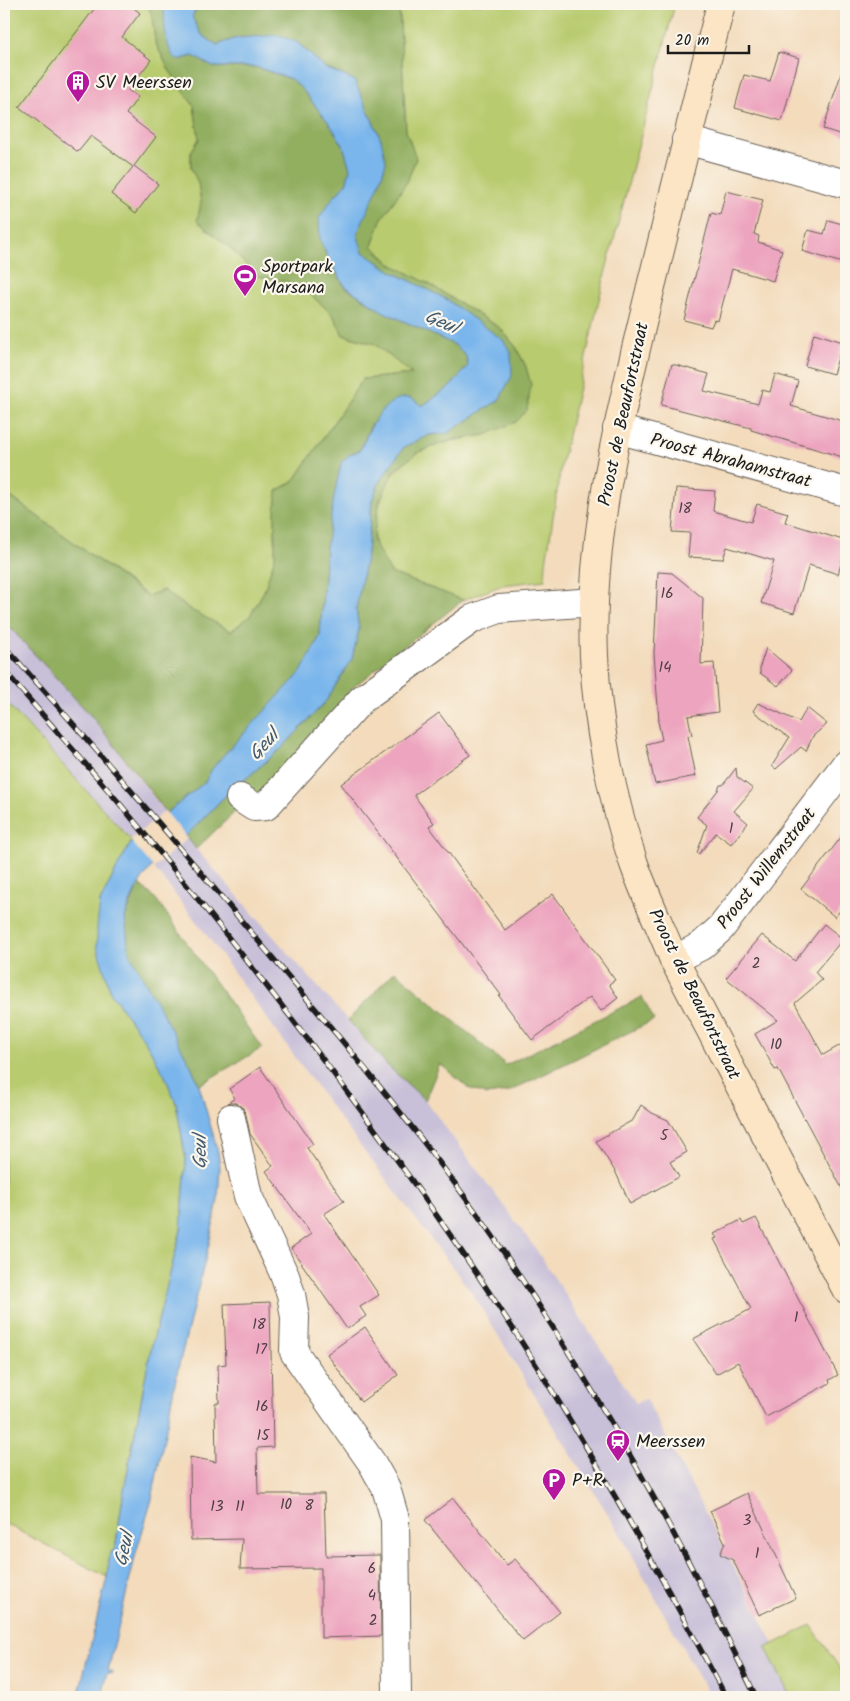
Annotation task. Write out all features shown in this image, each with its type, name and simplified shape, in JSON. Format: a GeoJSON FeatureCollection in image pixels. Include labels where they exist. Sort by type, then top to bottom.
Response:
{"type":"FeatureCollection","features":[{"type":"Feature","properties":{"kind":"street","name":"Proost de Beaufortstraat"},"geometry":{"type":"LineString","coordinates":[[721,4],[616,429],[602,515],[594,602],[594,656],[598,706],[608,763],[634,864],[674,960],[846,1289]]}},
{"type":"Feature","properties":{"kind":"street"},"geometry":{"type":"LineString","coordinates":[[686,140],[846,184]]}},
{"type":"Feature","properties":{"kind":"street","name":"Proost Abrahamstraat"},"geometry":{"type":"LineString","coordinates":[[616,429],[846,492]]}},
{"type":"Feature","properties":{"kind":"street"},"geometry":{"type":"LineString","coordinates":[[240,798],[254,807],[266,806],[362,699],[472,619],[499,608],[594,602]]}},
{"type":"Feature","properties":{"kind":"street","name":"Proost Willemstraat"},"geometry":{"type":"LineString","coordinates":[[674,960],[701,946],[721,928],[846,764]]}},
{"type":"Feature","properties":{"kind":"street"},"geometry":{"type":"LineString","coordinates":[[232,1118],[248,1196],[292,1294],[295,1317],[294,1352],[372,1463],[386,1488],[395,1519],[397,1697]]}},
{"type":"Feature","properties":{"kind":"shaded area"},"geometry":{"type":"Polygon","coordinates":[[[4,621],[93,718],[157,802],[196,849],[388,1066],[425,1100],[535,1248],[636,1403],[646,1399],[774,1644],[766,1649],[790,1696],[710,1697],[620,1534],[472,1293],[332,1108],[206,934],[162,878],[123,830],[4,700],[4,621]]]}},
{"type":"Feature","properties":{"kind":"green space"},"geometry":{"type":"Polygon","coordinates":[[[4,4],[147,4],[152,15],[155,42],[169,70],[194,106],[199,139],[191,152],[191,168],[198,183],[201,202],[230,248],[257,276],[288,282],[311,295],[333,315],[343,335],[375,344],[412,374],[363,379],[294,481],[277,491],[275,557],[264,591],[250,616],[231,631],[191,610],[163,590],[148,596],[4,492],[4,4]]]}},
{"type":"Feature","properties":{"kind":"green space"},"geometry":{"type":"Polygon","coordinates":[[[147,4],[164,4],[168,43],[179,60],[193,56],[214,67],[256,67],[291,79],[302,89],[329,123],[343,145],[350,169],[346,184],[332,199],[320,240],[345,287],[382,311],[455,345],[466,356],[468,366],[451,386],[422,406],[410,398],[371,425],[360,450],[349,455],[326,548],[320,636],[301,673],[221,758],[205,782],[167,813],[93,718],[4,621],[4,492],[147,596],[163,590],[191,610],[231,631],[250,616],[264,591],[275,557],[277,491],[294,481],[363,379],[412,374],[375,344],[343,335],[333,315],[311,295],[288,282],[257,276],[230,248],[197,221],[201,202],[198,183],[191,168],[191,152],[199,139],[194,106],[169,70],[155,42],[152,15],[147,4]]]}},
{"type":"Feature","properties":{"kind":"green space"},"geometry":{"type":"Polygon","coordinates":[[[198,4],[399,4],[406,131],[416,158],[407,182],[381,220],[372,246],[391,264],[429,284],[500,328],[516,347],[526,367],[531,385],[527,410],[516,422],[485,435],[452,440],[419,452],[395,469],[379,502],[373,541],[391,573],[463,600],[352,688],[267,803],[238,809],[196,849],[186,836],[224,797],[282,748],[326,701],[352,659],[359,629],[356,609],[367,552],[372,501],[379,482],[404,447],[429,435],[448,433],[499,400],[473,320],[446,299],[391,271],[363,252],[356,235],[363,219],[381,139],[354,80],[325,68],[297,42],[237,38],[217,45],[202,35],[192,17],[198,4]]]}},
{"type":"Feature","properties":{"kind":"green space"},"geometry":{"type":"Polygon","coordinates":[[[399,4],[675,4],[605,274],[561,466],[545,580],[503,585],[463,600],[391,573],[378,551],[374,539],[382,495],[390,478],[401,465],[414,455],[446,443],[485,435],[526,367],[516,347],[500,328],[429,284],[391,264],[372,246],[381,220],[407,181],[416,159],[406,131],[399,4]]]}},
{"type":"Feature","properties":{"kind":"green space"},"geometry":{"type":"Polygon","coordinates":[[[4,700],[132,841],[100,902],[111,993],[145,1041],[164,1074],[176,1103],[186,1160],[181,1230],[150,1353],[123,1495],[116,1544],[114,1550],[110,1553],[107,1577],[4,1523],[4,700]]]}},
{"type":"Feature","properties":{"kind":"green space"},"geometry":{"type":"Polygon","coordinates":[[[139,884],[156,899],[262,1048],[199,1085],[191,1066],[128,952],[125,917],[139,884]]]}},
{"type":"Feature","properties":{"kind":"green space"},"geometry":{"type":"Polygon","coordinates":[[[395,971],[506,1065],[642,997],[654,1020],[508,1092],[487,1095],[468,1088],[440,1064],[425,1100],[388,1066],[348,1020],[395,971]]]}},
{"type":"Feature","properties":{"kind":"green space"},"geometry":{"type":"Polygon","coordinates":[[[811,1625],[846,1678],[846,1697],[787,1697],[790,1696],[766,1648],[811,1625]]]}},
{"type":"Feature","properties":{"kind":"water","name":"Geul"},"geometry":{"type":"Polygon","coordinates":[[[164,4],[198,4],[192,17],[202,35],[217,45],[237,38],[278,35],[297,42],[325,68],[354,80],[381,139],[386,162],[379,185],[357,234],[363,252],[391,271],[446,299],[503,340],[511,352],[512,376],[499,400],[448,433],[429,435],[404,447],[379,482],[372,501],[367,552],[356,609],[359,629],[352,659],[326,701],[282,748],[224,797],[186,836],[152,866],[139,884],[125,917],[129,952],[191,1066],[199,1085],[218,1152],[220,1167],[218,1200],[209,1244],[177,1373],[152,1499],[136,1553],[108,1671],[113,1672],[112,1674],[107,1673],[102,1697],[78,1697],[107,1577],[110,1553],[114,1550],[116,1544],[123,1495],[150,1353],[181,1230],[186,1160],[176,1103],[164,1074],[145,1041],[111,993],[97,947],[100,902],[132,841],[205,782],[221,758],[301,672],[320,636],[326,548],[341,463],[349,455],[360,450],[378,416],[392,402],[400,398],[409,398],[422,406],[451,386],[468,366],[466,356],[455,345],[382,311],[345,286],[329,260],[320,240],[319,218],[332,199],[346,184],[350,169],[343,145],[329,123],[302,89],[291,79],[256,67],[213,67],[193,56],[178,60],[173,56],[167,42],[164,4]]]}},
{"type":"Feature","properties":{"kind":"pier"},"geometry":{"type":"Polygon","coordinates":[[[165,811],[187,838],[154,868],[130,840],[165,811]]]}},
{"type":"Feature","properties":{"kind":"building","name":"SV Meerssen"},"geometry":{"type":"Polygon","coordinates":[[[98,4],[129,4],[140,13],[122,37],[151,60],[128,90],[138,97],[126,114],[156,137],[134,166],[158,184],[136,213],[111,194],[133,167],[91,136],[78,152],[19,107],[98,4]]]}},
{"type":"Feature","properties":{"kind":"building"},"geometry":{"type":"Polygon","coordinates":[[[779,52],[799,58],[782,121],[735,108],[744,75],[770,81],[779,52]]]}},
{"type":"Feature","properties":{"kind":"building"},"geometry":{"type":"Polygon","coordinates":[[[842,71],[846,71],[846,136],[823,129],[842,71]]]}},
{"type":"Feature","properties":{"kind":"building"},"geometry":{"type":"Polygon","coordinates":[[[726,191],[763,200],[754,234],[759,236],[758,242],[782,250],[773,281],[732,269],[718,321],[714,320],[711,327],[684,320],[711,213],[720,215],[726,191]]]}},
{"type":"Feature","properties":{"kind":"building"},"geometry":{"type":"Polygon","coordinates":[[[828,220],[846,225],[846,264],[802,251],[808,230],[824,234],[828,220]]]}},
{"type":"Feature","properties":{"kind":"building"},"geometry":{"type":"Polygon","coordinates":[[[814,333],[843,342],[833,374],[805,366],[814,333]]]}},
{"type":"Feature","properties":{"kind":"building"},"geometry":{"type":"Polygon","coordinates":[[[672,364],[709,374],[704,391],[758,404],[762,390],[770,392],[775,374],[798,381],[791,406],[846,422],[846,458],[751,430],[751,428],[661,405],[672,364]]]}},
{"type":"Feature","properties":{"kind":"building"},"geometry":{"type":"Polygon","coordinates":[[[676,488],[715,491],[713,511],[751,522],[757,504],[788,513],[785,522],[846,541],[838,574],[809,565],[794,613],[761,603],[774,561],[727,547],[723,559],[688,557],[690,533],[672,532],[676,488]]]}},
{"type":"Feature","properties":{"kind":"building"},"geometry":{"type":"Polygon","coordinates":[[[658,572],[672,573],[703,598],[701,664],[714,663],[718,712],[688,716],[692,735],[688,736],[696,776],[655,784],[646,744],[662,740],[658,721],[654,653],[658,572]]]}},
{"type":"Feature","properties":{"kind":"building"},"geometry":{"type":"Polygon","coordinates":[[[766,648],[792,670],[778,686],[760,673],[760,666],[766,648]]]}},
{"type":"Feature","properties":{"kind":"building"},"geometry":{"type":"Polygon","coordinates":[[[758,703],[799,722],[807,708],[827,724],[813,736],[806,751],[801,747],[776,769],[772,766],[789,738],[753,711],[758,703]]]}},
{"type":"Feature","properties":{"kind":"building"},"geometry":{"type":"Polygon","coordinates":[[[439,713],[470,755],[414,795],[434,823],[429,826],[505,930],[553,894],[615,980],[609,984],[618,998],[601,1011],[590,997],[532,1040],[499,996],[501,995],[341,784],[439,713]]]}},
{"type":"Feature","properties":{"kind":"building"},"geometry":{"type":"Polygon","coordinates":[[[736,768],[737,777],[753,789],[734,811],[748,823],[731,844],[716,833],[699,854],[697,853],[707,825],[697,817],[720,785],[723,785],[736,768]]]}},
{"type":"Feature","properties":{"kind":"building"},"geometry":{"type":"Polygon","coordinates":[[[846,831],[846,903],[835,917],[801,889],[846,831]]]}},
{"type":"Feature","properties":{"kind":"building"},"geometry":{"type":"Polygon","coordinates":[[[824,924],[843,939],[815,972],[822,980],[795,1003],[823,1055],[846,1042],[846,1196],[778,1069],[775,1070],[755,1034],[778,1020],[726,978],[762,935],[795,961],[824,924]]]}},
{"type":"Feature","properties":{"kind":"building"},"geometry":{"type":"Polygon","coordinates":[[[260,1067],[313,1144],[307,1148],[344,1201],[324,1214],[379,1295],[360,1307],[366,1316],[347,1329],[291,1248],[311,1234],[266,1171],[273,1166],[250,1134],[243,1108],[236,1103],[228,1103],[235,1098],[229,1089],[260,1067]]]}},
{"type":"Feature","properties":{"kind":"building"},"geometry":{"type":"Polygon","coordinates":[[[641,1105],[652,1113],[668,1120],[687,1152],[670,1162],[679,1177],[630,1204],[616,1173],[596,1141],[633,1120],[641,1105]]]}},
{"type":"Feature","properties":{"kind":"building"},"geometry":{"type":"Polygon","coordinates":[[[756,1218],[838,1375],[829,1380],[830,1383],[766,1417],[738,1362],[716,1374],[693,1339],[751,1309],[714,1239],[717,1238],[714,1234],[741,1220],[743,1224],[756,1218]]]}},
{"type":"Feature","properties":{"kind":"building"},"geometry":{"type":"Polygon","coordinates":[[[270,1302],[273,1447],[257,1448],[258,1494],[324,1494],[326,1556],[380,1555],[381,1636],[321,1638],[321,1568],[240,1569],[242,1539],[191,1540],[190,1457],[216,1462],[215,1403],[219,1403],[218,1365],[226,1364],[224,1304],[270,1302]]]}},
{"type":"Feature","properties":{"kind":"building"},"geometry":{"type":"Polygon","coordinates":[[[365,1327],[398,1375],[361,1402],[327,1354],[365,1327]]]}},
{"type":"Feature","properties":{"kind":"building"},"geometry":{"type":"Polygon","coordinates":[[[747,1493],[796,1598],[759,1615],[733,1560],[720,1554],[725,1543],[710,1511],[747,1493]]]}},
{"type":"Feature","properties":{"kind":"building"},"geometry":{"type":"Polygon","coordinates":[[[453,1498],[507,1565],[515,1559],[560,1612],[523,1641],[425,1520],[453,1498]]]}},
{"type":"Feature","properties":{"kind":"railway"},"geometry":{"type":"LineString","coordinates":[[4,646],[131,790],[322,1017],[389,1098],[453,1181],[513,1266],[612,1423],[701,1586],[756,1697]]}},
{"type":"Feature","properties":{"kind":"railway"},"geometry":{"type":"LineString","coordinates":[[4,670],[120,804],[262,979],[353,1099],[440,1221],[516,1333],[579,1435],[640,1539],[726,1697]]}},
{"type":"Feature","properties":{"kind":"place","name":"SV Meerssen"},"geometry":{"type":"Point","coordinates":[78,103]}},
{"type":"Feature","properties":{"kind":"place","name":"Sportpark Marsana"},"geometry":{"type":"Point","coordinates":[245,297]}},
{"type":"Feature","properties":{"kind":"place","name":"Meerssen"},"geometry":{"type":"Point","coordinates":[618,1462]}},
{"type":"Feature","properties":{"kind":"place","name":"P+R"},"geometry":{"type":"Point","coordinates":[554,1501]}}]}
